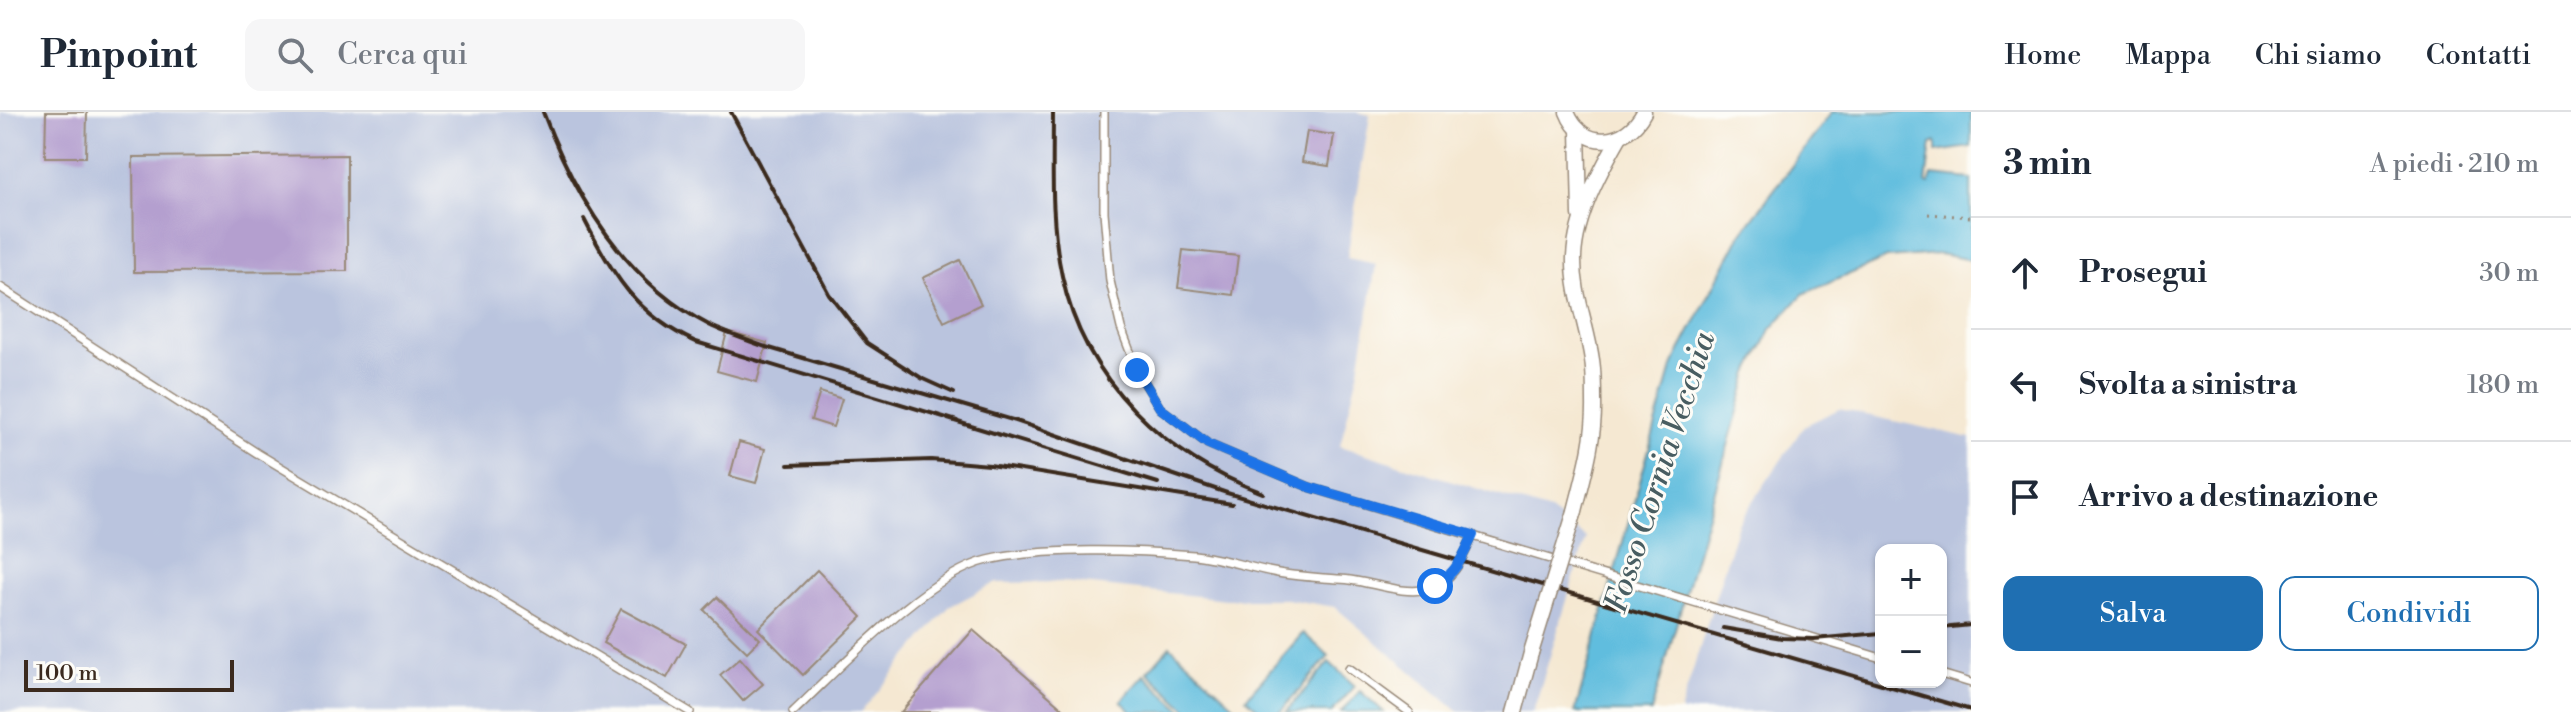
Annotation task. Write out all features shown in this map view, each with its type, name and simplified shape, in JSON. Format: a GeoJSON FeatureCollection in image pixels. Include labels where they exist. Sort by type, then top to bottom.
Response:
{"type":"FeatureCollection","features":[{"type":"Feature","properties":{"kind":"street"},"geometry":{"type":"LineString","coordinates":[[1567,112],[1578,129],[1595,139],[1619,138]]}},
{"type":"Feature","properties":{"kind":"street"},"geometry":{"type":"LineString","coordinates":[[1515,712],[1588,460],[1594,406],[1592,360],[1578,301],[1574,256],[1581,224],[1601,169],[1619,138],[1638,123],[1644,112]]}},
{"type":"Feature","properties":{"kind":"street"},"geometry":{"type":"LineString","coordinates":[[1578,129],[1581,224]]}},
{"type":"Feature","properties":{"kind":"lane"},"geometry":{"type":"LineString","coordinates":[[1104,112],[1104,212],[1110,281],[1121,328],[1137,370],[1160,408],[1208,444],[1309,487],[1875,656]]}},
{"type":"Feature","properties":{"kind":"lane"},"geometry":{"type":"LineString","coordinates":[[0,287],[257,453],[690,712]]}},
{"type":"Feature","properties":{"kind":"lane"},"geometry":{"type":"LineString","coordinates":[[793,712],[860,648],[948,575],[987,560],[1075,552],[1196,556],[1281,573],[1414,591],[1435,586],[1454,572],[1473,535]]}},
{"type":"Feature","properties":{"kind":"lane"},"geometry":{"type":"LineString","coordinates":[[1349,668],[1409,712]]}},
{"type":"Feature","properties":{"kind":"lane"},"geometry":{"type":"LineString","coordinates":[[1947,676],[1971,683]]}},
{"type":"Feature","properties":{"kind":"path"},"geometry":{"type":"LineString","coordinates":[[1928,214],[1971,217]]}},
{"type":"Feature","properties":{"kind":"shaded area"},"geometry":{"type":"Polygon","coordinates":[[[0,112],[1356,112],[1370,115],[1347,258],[1376,264],[1359,369],[1340,446],[1550,511],[1586,538],[1533,712],[1459,712],[1335,607],[1286,599],[1226,599],[1063,582],[995,583],[949,607],[861,712],[0,712],[0,112]]]}},
{"type":"Feature","properties":{"kind":"shaded area"},"geometry":{"type":"Polygon","coordinates":[[[1839,409],[1971,438],[1971,712],[1680,712],[1738,524],[1804,426],[1839,409]]]}},
{"type":"Feature","properties":{"kind":"water","name":"Fosso Cornia Vecchia"},"geometry":{"type":"Polygon","coordinates":[[[1832,112],[1971,112],[1971,147],[1936,152],[1936,142],[1931,144],[1926,183],[1929,184],[1932,175],[1971,179],[1971,260],[1939,254],[1887,258],[1803,294],[1771,329],[1749,373],[1651,712],[1575,712],[1673,364],[1741,234],[1832,112]]]}},
{"type":"Feature","properties":{"kind":"water"},"geometry":{"type":"Polygon","coordinates":[[[1303,633],[1329,656],[1280,712],[1261,712],[1246,698],[1303,633]]]}},
{"type":"Feature","properties":{"kind":"water"},"geometry":{"type":"Polygon","coordinates":[[[1170,646],[1234,705],[1228,712],[1190,712],[1147,672],[1170,646]]]}},
{"type":"Feature","properties":{"kind":"water"},"geometry":{"type":"Polygon","coordinates":[[[1329,662],[1355,686],[1332,712],[1286,712],[1329,662]]]}},
{"type":"Feature","properties":{"kind":"water"},"geometry":{"type":"Polygon","coordinates":[[[1144,675],[1184,712],[1132,712],[1121,701],[1144,675]]]}},
{"type":"Feature","properties":{"kind":"water"},"geometry":{"type":"Polygon","coordinates":[[[1360,691],[1384,712],[1341,712],[1360,691]]]}},
{"type":"Feature","properties":{"kind":"building"},"geometry":{"type":"Polygon","coordinates":[[[46,112],[87,112],[86,157],[45,157],[46,112]]]}},
{"type":"Feature","properties":{"kind":"building"},"geometry":{"type":"Polygon","coordinates":[[[1307,131],[1334,135],[1329,166],[1302,162],[1307,131]]]}},
{"type":"Feature","properties":{"kind":"building"},"geometry":{"type":"Polygon","coordinates":[[[347,155],[347,271],[134,272],[133,157],[347,155]]]}},
{"type":"Feature","properties":{"kind":"building"},"geometry":{"type":"Polygon","coordinates":[[[1183,250],[1238,256],[1233,295],[1178,288],[1183,250]]]}},
{"type":"Feature","properties":{"kind":"building"},"geometry":{"type":"Polygon","coordinates":[[[960,260],[981,304],[944,322],[923,278],[960,260]]]}},
{"type":"Feature","properties":{"kind":"building"},"geometry":{"type":"Polygon","coordinates":[[[727,332],[767,343],[757,382],[717,371],[727,332]]]}},
{"type":"Feature","properties":{"kind":"building"},"geometry":{"type":"Polygon","coordinates":[[[820,392],[842,399],[833,427],[811,420],[820,392]]]}},
{"type":"Feature","properties":{"kind":"building"},"geometry":{"type":"Polygon","coordinates":[[[739,442],[765,449],[756,483],[730,476],[739,442]]]}},
{"type":"Feature","properties":{"kind":"building"},"geometry":{"type":"Polygon","coordinates":[[[817,570],[862,617],[803,675],[758,629],[817,570]]]}},
{"type":"Feature","properties":{"kind":"building"},"geometry":{"type":"Polygon","coordinates":[[[717,597],[760,639],[747,652],[704,610],[717,597]]]}},
{"type":"Feature","properties":{"kind":"building"},"geometry":{"type":"Polygon","coordinates":[[[621,609],[686,644],[667,678],[603,643],[621,609]]]}},
{"type":"Feature","properties":{"kind":"building"},"geometry":{"type":"Polygon","coordinates":[[[973,630],[1067,712],[901,712],[973,630]]]}},
{"type":"Feature","properties":{"kind":"building"},"geometry":{"type":"Polygon","coordinates":[[[740,658],[763,684],[743,701],[720,675],[740,658]]]}},
{"type":"Feature","properties":{"kind":"railway"},"geometry":{"type":"LineString","coordinates":[[543,112],[587,205],[628,261],[652,286],[679,307],[723,331],[766,347],[1016,421],[1227,493],[1971,710]]}},
{"type":"Feature","properties":{"kind":"railway"},"geometry":{"type":"LineString","coordinates":[[731,112],[829,294],[867,343],[923,379],[954,393]]}},
{"type":"Feature","properties":{"kind":"railway"},"geometry":{"type":"LineString","coordinates":[[1053,112],[1053,194],[1058,256],[1073,314],[1089,349],[1134,410],[1163,436],[1227,478],[1263,493]]}},
{"type":"Feature","properties":{"kind":"railway"},"geometry":{"type":"LineString","coordinates":[[584,219],[605,258],[628,291],[675,332],[696,342],[957,421]]}},
{"type":"Feature","properties":{"kind":"railway"},"geometry":{"type":"LineString","coordinates":[[948,419],[1158,483]]}},
{"type":"Feature","properties":{"kind":"railway"},"geometry":{"type":"LineString","coordinates":[[788,465],[931,460],[990,465],[1232,504]]}},
{"type":"Feature","properties":{"kind":"railway"},"geometry":{"type":"LineString","coordinates":[[1947,627],[1971,625]]}},
{"type":"Feature","properties":{"kind":"railway"},"geometry":{"type":"LineString","coordinates":[[1723,628],[1782,638],[1814,639],[1875,634]]}},
{"type":"Feature","properties":{"kind":"route"},"geometry":{"type":"LineString","coordinates":[[1137,370],[1160,408],[1208,444],[1309,487],[1473,535],[1454,572],[1435,586]]}}]}
